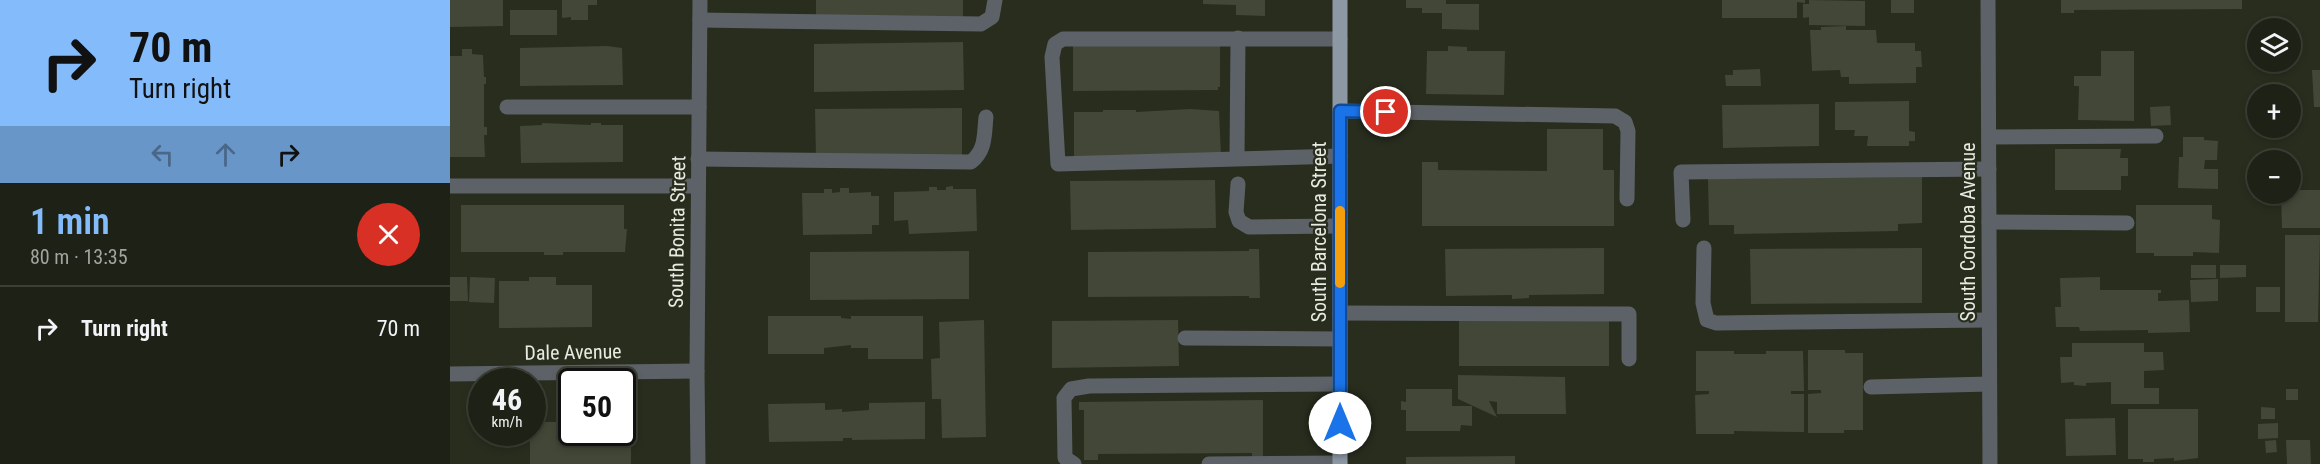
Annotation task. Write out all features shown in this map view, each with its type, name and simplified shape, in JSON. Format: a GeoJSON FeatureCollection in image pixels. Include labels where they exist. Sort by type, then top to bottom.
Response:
{"type":"FeatureCollection","features":[{"type":"Feature","properties":{"kind":"main road","name":"South Barcelona Street"},"geometry":{"type":"LineString","coordinates":[[1340,0],[1340,463]]}},
{"type":"Feature","properties":{"kind":"street","name":"South Bonita Street"},"geometry":{"type":"LineString","coordinates":[[698,464],[700,0]]}},
{"type":"Feature","properties":{"kind":"street"},"geometry":{"type":"LineString","coordinates":[[700,20],[981,24],[992,16],[995,0]]}},
{"type":"Feature","properties":{"kind":"street","name":"South Cordoba Avenue"},"geometry":{"type":"LineString","coordinates":[[1988,0],[1990,464]]}},
{"type":"Feature","properties":{"kind":"street"},"geometry":{"type":"LineString","coordinates":[[1237,158],[1238,38]]}},
{"type":"Feature","properties":{"kind":"street"},"geometry":{"type":"LineString","coordinates":[[1340,39],[1063,39],[1055,44],[1052,57],[1058,165],[1340,156]]}},
{"type":"Feature","properties":{"kind":"street"},"geometry":{"type":"LineString","coordinates":[[507,107],[699,107]]}},
{"type":"Feature","properties":{"kind":"street"},"geometry":{"type":"LineString","coordinates":[[1340,111],[1615,116],[1625,122],[1628,131],[1627,199]]}},
{"type":"Feature","properties":{"kind":"street"},"geometry":{"type":"LineString","coordinates":[[698,159],[971,162],[979,156],[983,147],[986,117]]}},
{"type":"Feature","properties":{"kind":"street"},"geometry":{"type":"LineString","coordinates":[[1989,137],[2156,136]]}},
{"type":"Feature","properties":{"kind":"street"},"geometry":{"type":"LineString","coordinates":[[1683,220],[1681,172],[1989,169]]}},
{"type":"Feature","properties":{"kind":"street"},"geometry":{"type":"LineString","coordinates":[[1238,184],[1236,212],[1239,221],[1249,227],[1340,225]]}},
{"type":"Feature","properties":{"kind":"street"},"geometry":{"type":"LineString","coordinates":[[450,186],[698,186]]}},
{"type":"Feature","properties":{"kind":"street"},"geometry":{"type":"LineString","coordinates":[[1989,222],[2127,223]]}},
{"type":"Feature","properties":{"kind":"street"},"geometry":{"type":"LineString","coordinates":[[1704,248],[1703,303],[1707,320],[1716,323],[1989,320]]}},
{"type":"Feature","properties":{"kind":"street"},"geometry":{"type":"LineString","coordinates":[[1340,313],[1629,314],[1629,360]]}},
{"type":"Feature","properties":{"kind":"street"},"geometry":{"type":"LineString","coordinates":[[1185,338],[1340,339]]}},
{"type":"Feature","properties":{"kind":"street","name":"Dale Avenue"},"geometry":{"type":"LineString","coordinates":[[450,374],[697,371]]}},
{"type":"Feature","properties":{"kind":"street"},"geometry":{"type":"LineString","coordinates":[[1074,464],[1065,458],[1064,398],[1071,389],[1089,386],[1340,384]]}},
{"type":"Feature","properties":{"kind":"street"},"geometry":{"type":"LineString","coordinates":[[1871,387],[1989,384]]}},
{"type":"Feature","properties":{"kind":"street"},"geometry":{"type":"LineString","coordinates":[[1209,464],[1340,463]]}},
{"type":"Feature","properties":{"kind":"building"},"geometry":{"type":"Polygon","coordinates":[[[450,0],[503,0],[503,26],[450,27],[450,0]]]}},
{"type":"Feature","properties":{"kind":"building"},"geometry":{"type":"Polygon","coordinates":[[[562,0],[597,0],[597,5],[588,5],[588,20],[571,20],[571,17],[562,18],[562,0]]]}},
{"type":"Feature","properties":{"kind":"building"},"geometry":{"type":"Polygon","coordinates":[[[816,0],[963,0],[963,20],[816,21],[816,0]]]}},
{"type":"Feature","properties":{"kind":"building"},"geometry":{"type":"Polygon","coordinates":[[[1203,0],[1265,0],[1265,16],[1236,15],[1236,5],[1203,4],[1203,0]]]}},
{"type":"Feature","properties":{"kind":"building"},"geometry":{"type":"Polygon","coordinates":[[[1406,0],[1446,0],[1446,4],[1479,4],[1479,30],[1442,29],[1442,13],[1422,13],[1422,8],[1406,8],[1406,0]]]}},
{"type":"Feature","properties":{"kind":"building"},"geometry":{"type":"Polygon","coordinates":[[[1722,0],[1805,0],[1805,3],[1797,2],[1797,18],[1722,18],[1722,0]]]}},
{"type":"Feature","properties":{"kind":"building"},"geometry":{"type":"Polygon","coordinates":[[[1809,0],[1865,1],[1865,26],[1809,25],[1809,17],[1803,18],[1803,4],[1809,4],[1809,0]]]}},
{"type":"Feature","properties":{"kind":"building"},"geometry":{"type":"Polygon","coordinates":[[[1891,0],[1914,0],[1914,13],[1891,13],[1891,0]]]}},
{"type":"Feature","properties":{"kind":"building"},"geometry":{"type":"Polygon","coordinates":[[[2061,0],[2242,0],[2242,9],[2074,10],[2074,13],[2061,13],[2061,0]]]}},
{"type":"Feature","properties":{"kind":"building"},"geometry":{"type":"Polygon","coordinates":[[[510,10],[557,10],[557,35],[510,35],[510,10]]]}},
{"type":"Feature","properties":{"kind":"building"},"geometry":{"type":"Polygon","coordinates":[[[1846,26],[1846,30],[1876,30],[1877,43],[1915,43],[1915,51],[1921,51],[1922,67],[1916,67],[1916,83],[1849,84],[1849,77],[1841,77],[1840,70],[1812,71],[1810,30],[1846,26]]]}},
{"type":"Feature","properties":{"kind":"building"},"geometry":{"type":"Polygon","coordinates":[[[963,42],[964,90],[814,92],[814,44],[963,42]]]}},
{"type":"Feature","properties":{"kind":"building"},"geometry":{"type":"Polygon","coordinates":[[[1073,43],[1220,45],[1220,87],[1218,90],[1073,91],[1073,43]]]}},
{"type":"Feature","properties":{"kind":"building"},"geometry":{"type":"Polygon","coordinates":[[[607,46],[622,48],[623,85],[520,86],[520,48],[607,46]]]}},
{"type":"Feature","properties":{"kind":"building"},"geometry":{"type":"Polygon","coordinates":[[[1448,46],[1467,47],[1467,51],[1505,51],[1504,95],[1426,94],[1427,51],[1448,51],[1448,46]]]}},
{"type":"Feature","properties":{"kind":"building"},"geometry":{"type":"Polygon","coordinates":[[[462,49],[472,49],[472,54],[483,55],[484,77],[486,77],[484,127],[487,127],[487,135],[484,135],[485,157],[450,157],[450,56],[462,56],[462,49]]]}},
{"type":"Feature","properties":{"kind":"building"},"geometry":{"type":"Polygon","coordinates":[[[2101,51],[2134,51],[2134,121],[2078,120],[2079,86],[2074,86],[2074,76],[2101,76],[2101,51]]]}},
{"type":"Feature","properties":{"kind":"building"},"geometry":{"type":"Polygon","coordinates":[[[1760,69],[1761,86],[1726,86],[1725,75],[1733,75],[1733,70],[1760,69]]]}},
{"type":"Feature","properties":{"kind":"building"},"geometry":{"type":"Polygon","coordinates":[[[2312,70],[2320,70],[2320,107],[2314,107],[2312,70]]]}},
{"type":"Feature","properties":{"kind":"building"},"geometry":{"type":"Polygon","coordinates":[[[1909,101],[1909,131],[1915,132],[1915,141],[1909,141],[1909,146],[1867,146],[1868,136],[1854,136],[1855,130],[1835,130],[1835,102],[1909,101]]]}},
{"type":"Feature","properties":{"kind":"building"},"geometry":{"type":"Polygon","coordinates":[[[1819,104],[1819,146],[1723,148],[1722,105],[1819,104]]]}},
{"type":"Feature","properties":{"kind":"building"},"geometry":{"type":"Polygon","coordinates":[[[2170,106],[2171,125],[2151,126],[2150,107],[2170,106]]]}},
{"type":"Feature","properties":{"kind":"building"},"geometry":{"type":"Polygon","coordinates":[[[962,108],[962,157],[816,159],[815,109],[962,108]]]}},
{"type":"Feature","properties":{"kind":"building"},"geometry":{"type":"Polygon","coordinates":[[[1190,109],[1219,111],[1221,156],[1074,160],[1074,112],[1190,109]]]}},
{"type":"Feature","properties":{"kind":"building"},"geometry":{"type":"Polygon","coordinates":[[[542,123],[623,125],[623,162],[521,163],[520,126],[542,125],[542,123]]]}},
{"type":"Feature","properties":{"kind":"building"},"geometry":{"type":"Polygon","coordinates":[[[1547,129],[1603,129],[1603,170],[1614,170],[1614,226],[1422,226],[1422,162],[1438,162],[1438,170],[1547,171],[1547,129]]]}},
{"type":"Feature","properties":{"kind":"building"},"geometry":{"type":"Polygon","coordinates":[[[2183,137],[2204,137],[2204,140],[2218,141],[2217,160],[2205,160],[2204,169],[2218,169],[2218,189],[2178,188],[2179,157],[2183,157],[2183,137]]]}},
{"type":"Feature","properties":{"kind":"building"},"geometry":{"type":"Polygon","coordinates":[[[2055,149],[2121,149],[2120,158],[2128,158],[2128,176],[2121,176],[2121,190],[2055,190],[2055,149]]]}},
{"type":"Feature","properties":{"kind":"building"},"geometry":{"type":"Polygon","coordinates":[[[1922,177],[1922,223],[1898,224],[1898,231],[1734,234],[1734,225],[1709,225],[1708,179],[1922,177]]]}},
{"type":"Feature","properties":{"kind":"building"},"geometry":{"type":"Polygon","coordinates":[[[1215,180],[1216,228],[1071,230],[1070,181],[1215,180]]]}},
{"type":"Feature","properties":{"kind":"building"},"geometry":{"type":"Polygon","coordinates":[[[953,186],[953,189],[976,189],[977,231],[909,234],[908,220],[894,221],[894,192],[929,191],[929,187],[946,190],[946,187],[953,186]]]}},
{"type":"Feature","properties":{"kind":"building"},"geometry":{"type":"Polygon","coordinates":[[[840,188],[849,188],[849,193],[871,192],[871,196],[879,196],[879,225],[872,225],[872,234],[803,235],[802,193],[824,193],[824,189],[832,189],[832,193],[840,192],[840,188]]]}},
{"type":"Feature","properties":{"kind":"building"},"geometry":{"type":"Polygon","coordinates":[[[2301,190],[2320,190],[2320,228],[2282,228],[2281,204],[2301,204],[2301,190]]]}},
{"type":"Feature","properties":{"kind":"building"},"geometry":{"type":"Polygon","coordinates":[[[461,205],[624,205],[624,229],[627,229],[625,252],[563,252],[563,255],[544,255],[544,252],[461,252],[461,205]]]}},
{"type":"Feature","properties":{"kind":"building"},"geometry":{"type":"Polygon","coordinates":[[[2136,205],[2212,205],[2212,219],[2220,220],[2219,253],[2193,252],[2193,256],[2154,256],[2154,253],[2136,253],[2136,205]]]}},
{"type":"Feature","properties":{"kind":"building"},"geometry":{"type":"Polygon","coordinates":[[[2285,235],[2320,235],[2318,322],[2285,322],[2285,235]]]}},
{"type":"Feature","properties":{"kind":"building"},"geometry":{"type":"Polygon","coordinates":[[[1604,248],[1604,294],[1529,295],[1529,298],[1512,299],[1512,295],[1446,296],[1445,249],[1604,248]]]}},
{"type":"Feature","properties":{"kind":"building"},"geometry":{"type":"Polygon","coordinates":[[[1922,248],[1922,303],[1751,304],[1750,249],[1922,248]]]}},
{"type":"Feature","properties":{"kind":"building"},"geometry":{"type":"Polygon","coordinates":[[[1249,249],[1259,249],[1260,298],[1249,298],[1249,296],[1088,297],[1088,252],[1249,251],[1249,249]]]}},
{"type":"Feature","properties":{"kind":"building"},"geometry":{"type":"Polygon","coordinates":[[[969,251],[969,299],[810,300],[810,252],[969,251]]]}},
{"type":"Feature","properties":{"kind":"building"},"geometry":{"type":"Polygon","coordinates":[[[2191,265],[2216,265],[2216,278],[2191,278],[2191,265]]]}},
{"type":"Feature","properties":{"kind":"building"},"geometry":{"type":"Polygon","coordinates":[[[2220,265],[2246,265],[2246,277],[2220,278],[2220,265]]]}},
{"type":"Feature","properties":{"kind":"building"},"geometry":{"type":"Polygon","coordinates":[[[450,277],[467,277],[468,301],[450,301],[450,277]]]}},
{"type":"Feature","properties":{"kind":"building"},"geometry":{"type":"Polygon","coordinates":[[[470,277],[495,278],[494,303],[469,302],[470,277]]]}},
{"type":"Feature","properties":{"kind":"building"},"geometry":{"type":"Polygon","coordinates":[[[529,277],[556,277],[556,285],[592,285],[592,327],[499,328],[499,281],[529,281],[529,277]]]}},
{"type":"Feature","properties":{"kind":"building"},"geometry":{"type":"Polygon","coordinates":[[[2100,277],[2100,290],[2161,290],[2161,293],[2158,293],[2158,301],[2189,300],[2190,332],[2080,331],[2079,327],[2056,327],[2055,307],[2061,307],[2060,278],[2100,277]]]}},
{"type":"Feature","properties":{"kind":"building"},"geometry":{"type":"Polygon","coordinates":[[[2218,279],[2218,301],[2191,302],[2190,280],[2218,279]]]}},
{"type":"Feature","properties":{"kind":"building"},"geometry":{"type":"Polygon","coordinates":[[[2256,287],[2280,287],[2280,312],[2256,312],[2256,287]]]}},
{"type":"Feature","properties":{"kind":"building"},"geometry":{"type":"Polygon","coordinates":[[[768,316],[841,316],[841,318],[851,319],[851,316],[923,316],[923,359],[868,359],[868,348],[851,348],[851,345],[824,348],[824,354],[768,354],[768,316]]]}},
{"type":"Feature","properties":{"kind":"building"},"geometry":{"type":"Polygon","coordinates":[[[1459,318],[1609,318],[1609,366],[1459,366],[1459,318]]]}},
{"type":"Feature","properties":{"kind":"building"},"geometry":{"type":"Polygon","coordinates":[[[984,320],[986,437],[942,438],[941,399],[932,399],[931,359],[940,358],[939,322],[984,320]]]}},
{"type":"Feature","properties":{"kind":"building"},"geometry":{"type":"Polygon","coordinates":[[[1178,320],[1179,366],[1052,368],[1052,321],[1178,320]]]}},
{"type":"Feature","properties":{"kind":"building"},"geometry":{"type":"Polygon","coordinates":[[[2072,343],[2144,343],[2144,352],[2163,352],[2164,370],[2144,371],[2144,388],[2159,388],[2159,404],[2111,404],[2111,382],[2086,383],[2086,386],[2074,385],[2074,382],[2061,383],[2060,357],[2072,357],[2072,343]]]}},
{"type":"Feature","properties":{"kind":"building"},"geometry":{"type":"Polygon","coordinates":[[[1808,350],[1845,350],[1845,353],[1863,353],[1863,430],[1844,430],[1844,433],[1808,433],[1808,394],[1821,393],[1821,390],[1808,390],[1808,350]]]}},
{"type":"Feature","properties":{"kind":"building"},"geometry":{"type":"Polygon","coordinates":[[[1696,351],[1766,354],[1766,351],[1803,351],[1804,391],[1791,391],[1791,394],[1804,394],[1804,432],[1734,431],[1734,434],[1696,434],[1695,395],[1709,394],[1709,391],[1696,391],[1696,351]]]}},
{"type":"Feature","properties":{"kind":"building"},"geometry":{"type":"Polygon","coordinates":[[[1458,375],[1565,377],[1566,414],[1497,414],[1497,402],[1489,401],[1497,417],[1458,399],[1458,375]]]}},
{"type":"Feature","properties":{"kind":"building"},"geometry":{"type":"Polygon","coordinates":[[[1406,389],[1452,389],[1452,406],[1472,406],[1472,426],[1461,425],[1460,431],[1406,431],[1406,410],[1401,410],[1401,401],[1406,402],[1406,389]]]}},
{"type":"Feature","properties":{"kind":"building"},"geometry":{"type":"Polygon","coordinates":[[[2286,389],[2298,389],[2298,400],[2286,400],[2286,389]]]}},
{"type":"Feature","properties":{"kind":"building"},"geometry":{"type":"Polygon","coordinates":[[[1263,400],[1263,457],[1252,457],[1252,453],[1098,454],[1098,460],[1084,460],[1084,410],[1079,410],[1079,402],[1263,400]]]}},
{"type":"Feature","properties":{"kind":"building"},"geometry":{"type":"Polygon","coordinates":[[[925,402],[925,439],[852,440],[852,438],[843,438],[843,441],[769,442],[768,404],[825,403],[825,410],[842,409],[842,412],[869,410],[869,403],[925,402]]]}},
{"type":"Feature","properties":{"kind":"building"},"geometry":{"type":"Polygon","coordinates":[[[2261,407],[2275,408],[2275,419],[2261,419],[2261,407]]]}},
{"type":"Feature","properties":{"kind":"building"},"geometry":{"type":"Polygon","coordinates":[[[2128,409],[2198,409],[2198,458],[2174,461],[2174,458],[2154,459],[2154,462],[2128,459],[2128,409]]]}},
{"type":"Feature","properties":{"kind":"building"},"geometry":{"type":"Polygon","coordinates":[[[2115,418],[2116,455],[2066,456],[2065,419],[2115,418]]]}},
{"type":"Feature","properties":{"kind":"building"},"geometry":{"type":"Polygon","coordinates":[[[546,422],[558,422],[558,446],[631,446],[631,464],[530,464],[530,446],[546,446],[546,422]]]}},
{"type":"Feature","properties":{"kind":"building"},"geometry":{"type":"Polygon","coordinates":[[[2278,423],[2278,438],[2258,439],[2258,424],[2278,423]]]}},
{"type":"Feature","properties":{"kind":"building"},"geometry":{"type":"Polygon","coordinates":[[[2276,440],[2277,452],[2266,453],[2265,441],[2276,440]]]}},
{"type":"Feature","properties":{"kind":"building"},"geometry":{"type":"Polygon","coordinates":[[[2286,440],[2310,440],[2311,464],[2287,464],[2286,440]]]}},
{"type":"Feature","properties":{"kind":"building"},"geometry":{"type":"Polygon","coordinates":[[[1515,456],[1515,464],[1406,464],[1406,457],[1515,456]]]}},
{"type":"Feature","properties":{"kind":"slow traffic"},"geometry":{"type":"LineString","coordinates":[[1340,211],[1340,283]]}},
{"type":"Feature","properties":{"kind":"route"},"geometry":{"type":"LineString","coordinates":[[1340,423],[1340,111],[1386,112]]}}]}
